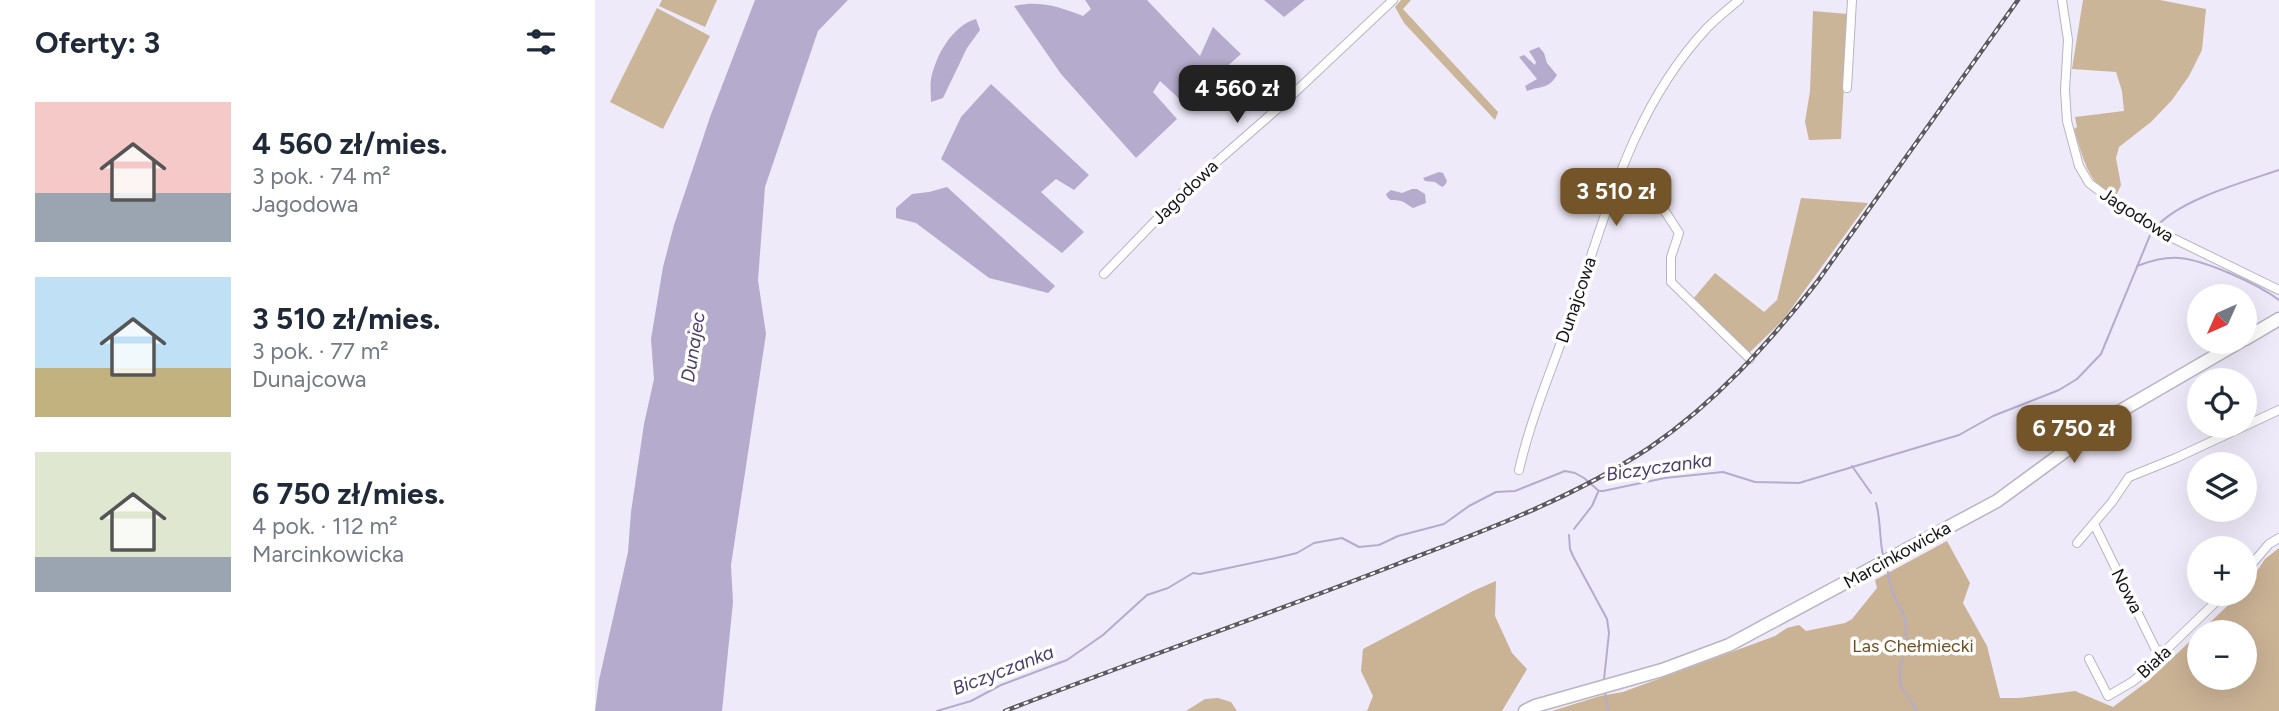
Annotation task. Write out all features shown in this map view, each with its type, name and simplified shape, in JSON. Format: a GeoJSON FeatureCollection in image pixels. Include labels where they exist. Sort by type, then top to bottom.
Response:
{"type":"FeatureCollection","features":[{"type":"Feature","properties":{"kind":"street","name":"Jagodowa"},"geometry":{"type":"LineString","coordinates":[[1104,274],[1189,186],[1276,110],[1393,0]]}},
{"type":"Feature","properties":{"kind":"street","name":"Dunajcowa"},"geometry":{"type":"LineString","coordinates":[[1519,470],[1535,413],[1634,137],[1663,84],[1709,26],[1739,0]]}},
{"type":"Feature","properties":{"kind":"street"},"geometry":{"type":"LineString","coordinates":[[1847,88],[1852,0]]}},
{"type":"Feature","properties":{"kind":"street","name":"Jagodowa"},"geometry":{"type":"LineString","coordinates":[[2062,0],[2068,40],[2065,89],[2067,121],[2079,166],[2089,183],[2144,224],[2279,290]]}},
{"type":"Feature","properties":{"kind":"street"},"geometry":{"type":"LineString","coordinates":[[1617,181],[1655,195],[1679,233],[1671,257],[1671,282],[1750,359]]}},
{"type":"Feature","properties":{"kind":"street","name":"Marcinkowicka"},"geometry":{"type":"LineString","coordinates":[[2257,332],[2279,319]]}},
{"type":"Feature","properties":{"kind":"street","name":"Marcinkowicka"},"geometry":{"type":"LineString","coordinates":[[1525,711],[1662,670],[1729,645],[1997,501],[2117,413],[2219,354]]}},
{"type":"Feature","properties":{"kind":"street"},"geometry":{"type":"LineString","coordinates":[[2077,543],[2112,502],[2129,477],[2279,410]]}},
{"type":"Feature","properties":{"kind":"street","name":"Nowa"},"geometry":{"type":"LineString","coordinates":[[2094,524],[2156,650],[2165,651]]}},
{"type":"Feature","properties":{"kind":"street"},"geometry":{"type":"LineString","coordinates":[[2257,558],[2269,544],[2279,538]]}},
{"type":"Feature","properties":{"kind":"street","name":"Biała"},"geometry":{"type":"LineString","coordinates":[[2089,659],[2108,696],[2142,676],[2212,606]]}},
{"type":"Feature","properties":{"kind":"shaded area"},"geometry":{"type":"Polygon","coordinates":[[[662,0],[717,0],[705,27],[659,6],[662,0]]]}},
{"type":"Feature","properties":{"kind":"shaded area"},"geometry":{"type":"Polygon","coordinates":[[[1401,0],[1411,0],[1403,9],[1498,112],[1495,120],[1404,23],[1395,7],[1401,0]]]}},
{"type":"Feature","properties":{"kind":"shaded area"},"geometry":{"type":"Polygon","coordinates":[[[2083,0],[2160,0],[2206,9],[2202,50],[2189,76],[2172,100],[2151,122],[2119,147],[2116,158],[2121,185],[2115,198],[2098,186],[2092,177],[2083,159],[2074,129],[2077,127],[2075,117],[2124,111],[2116,72],[2072,69],[2083,0]]]}},
{"type":"Feature","properties":{"kind":"shaded area"},"geometry":{"type":"Polygon","coordinates":[[[657,8],[710,36],[663,129],[610,102],[657,8]]]}},
{"type":"Feature","properties":{"kind":"shaded area"},"geometry":{"type":"Polygon","coordinates":[[[1813,11],[1848,14],[1841,139],[1809,140],[1805,122],[1810,91],[1813,11]]]}},
{"type":"Feature","properties":{"kind":"shaded area"},"geometry":{"type":"Polygon","coordinates":[[[1801,198],[1868,203],[1783,320],[1748,354],[1693,299],[1715,273],[1764,312],[1777,300],[1801,198]]]}},
{"type":"Feature","properties":{"kind":"shaded area"},"geometry":{"type":"Polygon","coordinates":[[[1218,698],[1231,702],[1237,711],[1186,711],[1205,699],[1218,698]]]}},
{"type":"Feature","properties":{"kind":"green space","name":"Las Chełmiecki"},"geometry":{"type":"Polygon","coordinates":[[[1947,541],[1970,583],[1963,603],[1987,646],[2000,698],[2075,691],[2113,707],[2148,681],[2187,644],[2187,690],[2257,690],[2257,620],[2212,620],[2227,606],[2257,606],[2257,571],[2265,559],[2279,548],[2279,711],[1552,711],[1623,692],[1775,636],[1787,628],[1799,625],[1806,631],[1845,623],[1852,619],[1877,588],[1875,580],[1947,541]]]}},
{"type":"Feature","properties":{"kind":"green space"},"geometry":{"type":"Polygon","coordinates":[[[1496,581],[1495,616],[1512,653],[1527,669],[1502,711],[1367,711],[1373,696],[1361,671],[1363,649],[1496,581]]]}},
{"type":"Feature","properties":{"kind":"water","name":"Dunajec"},"geometry":{"type":"Polygon","coordinates":[[[755,0],[848,0],[818,31],[765,187],[758,280],[766,334],[731,565],[733,602],[722,711],[595,711],[599,680],[628,552],[644,424],[654,379],[651,339],[663,267],[710,117],[755,0]]]}},
{"type":"Feature","properties":{"kind":"water"},"geometry":{"type":"Polygon","coordinates":[[[1085,0],[1147,0],[1200,56],[1213,27],[1241,54],[1185,104],[1160,81],[1153,92],[1177,119],[1136,158],[1061,74],[1014,6],[1049,5],[1083,16],[1091,9],[1085,0]]]}},
{"type":"Feature","properties":{"kind":"water"},"geometry":{"type":"Polygon","coordinates":[[[1264,0],[1305,0],[1284,17],[1264,0]]]}},
{"type":"Feature","properties":{"kind":"water"},"geometry":{"type":"Polygon","coordinates":[[[976,19],[980,30],[967,48],[943,98],[931,102],[931,79],[941,51],[960,28],[976,19]]]}},
{"type":"Feature","properties":{"kind":"water"},"geometry":{"type":"Polygon","coordinates":[[[1539,47],[1557,75],[1547,85],[1527,91],[1525,86],[1537,79],[1519,57],[1524,55],[1535,65],[1536,62],[1529,51],[1539,47]]]}},
{"type":"Feature","properties":{"kind":"water"},"geometry":{"type":"Polygon","coordinates":[[[991,84],[1089,175],[1074,190],[1056,179],[1041,192],[1084,232],[1062,253],[941,159],[961,117],[991,84]]]}},
{"type":"Feature","properties":{"kind":"water"},"geometry":{"type":"Polygon","coordinates":[[[1443,173],[1447,181],[1442,187],[1423,178],[1443,173]]]}},
{"type":"Feature","properties":{"kind":"water"},"geometry":{"type":"Polygon","coordinates":[[[947,187],[1055,286],[1048,293],[989,278],[916,223],[896,218],[896,208],[912,194],[947,187]]]}},
{"type":"Feature","properties":{"kind":"water"},"geometry":{"type":"Polygon","coordinates":[[[1412,189],[1425,194],[1426,203],[1413,208],[1403,202],[1390,200],[1386,194],[1391,190],[1402,193],[1412,189]]]}},
{"type":"Feature","properties":{"kind":"waterway","name":"Biczyczanka"},"geometry":{"type":"LineString","coordinates":[[2157,226],[2168,216],[2197,200],[2279,170]]}},
{"type":"Feature","properties":{"kind":"waterway","name":"Biczyczanka"},"geometry":{"type":"LineString","coordinates":[[937,711],[971,701],[1001,685],[1067,660],[1103,635],[1147,595],[1168,588],[1193,573],[1200,574],[1276,558],[1297,553],[1314,543],[1342,538],[1359,547],[1379,545],[1398,536],[1444,524],[1469,506],[1496,492],[1515,491],[1565,471],[1584,478],[1599,491],[1665,478],[1723,472],[1755,482],[1799,483],[1959,435],[1993,416],[2059,390],[2077,379],[2101,354],[2151,233]]}},
{"type":"Feature","properties":{"kind":"waterway"},"geometry":{"type":"LineString","coordinates":[[2137,266],[2168,258],[2203,263],[2258,287],[2279,300]]}},
{"type":"Feature","properties":{"kind":"waterway"},"geometry":{"type":"LineString","coordinates":[[1852,466],[1871,493]]}},
{"type":"Feature","properties":{"kind":"waterway"},"geometry":{"type":"LineString","coordinates":[[1574,529],[1592,506],[1598,492]]}},
{"type":"Feature","properties":{"kind":"waterway"},"geometry":{"type":"LineString","coordinates":[[1876,503],[1883,555]]}},
{"type":"Feature","properties":{"kind":"waterway"},"geometry":{"type":"LineString","coordinates":[[1569,535],[1573,556],[1607,619],[1609,633],[1604,679]]}},
{"type":"Feature","properties":{"kind":"waterway"},"geometry":{"type":"LineString","coordinates":[[1887,568],[1892,591],[1905,618],[1907,646],[1900,667],[1901,686],[1917,711]]}},
{"type":"Feature","properties":{"kind":"waterway"},"geometry":{"type":"LineString","coordinates":[[1605,692],[1608,711]]}},
{"type":"Feature","properties":{"kind":"railway"},"geometry":{"type":"LineString","coordinates":[[1005,711],[1496,526],[1589,483],[1649,448],[1718,392],[1760,350],[1817,282],[2018,0]]}}]}
